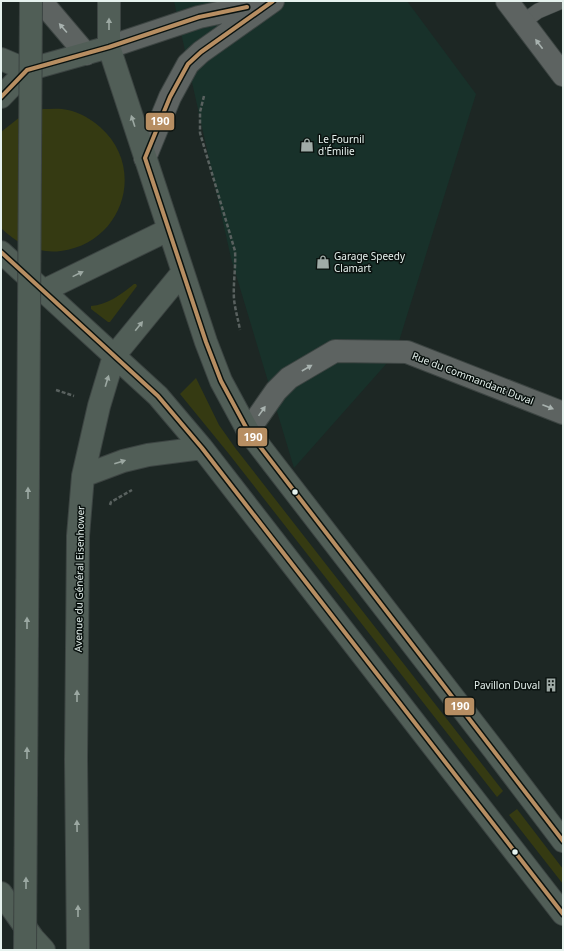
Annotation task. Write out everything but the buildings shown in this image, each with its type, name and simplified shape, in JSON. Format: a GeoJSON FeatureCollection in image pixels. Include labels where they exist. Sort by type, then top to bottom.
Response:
{"type":"FeatureCollection","features":[{"type":"Feature","properties":{"kind":"highway"},"geometry":{"type":"LineString","coordinates":[[26,950],[31,1]]}},
{"type":"Feature","properties":{"kind":"highway"},"geometry":{"type":"LineString","coordinates":[[1,892],[33,938],[44,950]]}},
{"type":"Feature","properties":{"kind":"main road"},"geometry":{"type":"LineString","coordinates":[[109,1],[109,47],[168,230],[217,372],[248,431],[494,750],[556,823],[563,841]]}},
{"type":"Feature","properties":{"kind":"main road"},"geometry":{"type":"LineString","coordinates":[[1,97],[27,70],[109,47]]}},
{"type":"Feature","properties":{"kind":"main road"},"geometry":{"type":"LineString","coordinates":[[1,58],[27,70]]}},
{"type":"Feature","properties":{"kind":"main road"},"geometry":{"type":"LineString","coordinates":[[44,291],[168,230]]}},
{"type":"Feature","properties":{"kind":"main road"},"geometry":{"type":"LineString","coordinates":[[1,252],[158,396],[202,448],[563,914]]}},
{"type":"Feature","properties":{"kind":"main road","name":"Avenue du Général Eisenhower"},"geometry":{"type":"LineString","coordinates":[[78,950],[76,759],[78,536],[83,476],[99,406],[114,356],[182,273]]}},
{"type":"Feature","properties":{"kind":"main road"},"geometry":{"type":"LineString","coordinates":[[83,476],[123,461],[148,455],[202,448]]}},
{"type":"Feature","properties":{"kind":"street"},"geometry":{"type":"LineString","coordinates":[[41,1],[86,54]]}},
{"type":"Feature","properties":{"kind":"street"},"geometry":{"type":"LineString","coordinates":[[109,47],[199,17],[273,1]]}},
{"type":"Feature","properties":{"kind":"street"},"geometry":{"type":"LineString","coordinates":[[145,158],[170,97],[188,64],[201,52],[273,1]]}},
{"type":"Feature","properties":{"kind":"street"},"geometry":{"type":"LineString","coordinates":[[506,1],[563,75]]}},
{"type":"Feature","properties":{"kind":"street","name":"Rue du Commandant Duval"},"geometry":{"type":"LineString","coordinates":[[248,431],[276,391],[289,378],[335,351],[408,352],[563,413]]}},
{"type":"Feature","properties":{"kind":"lane"},"geometry":{"type":"LineString","coordinates":[[523,22],[538,11],[562,1]]}},
{"type":"Feature","properties":{"kind":"path"},"geometry":{"type":"LineString","coordinates":[[203,92],[204,98],[200,112],[200,133],[235,251],[236,261],[234,299],[240,330]]}},
{"type":"Feature","properties":{"kind":"path"},"geometry":{"type":"LineString","coordinates":[[109,508],[111,502],[136,487]]}},
{"type":"Feature","properties":{"kind":"shaded area"},"geometry":{"type":"Polygon","coordinates":[[[174,1],[407,1],[476,94],[395,354],[294,468],[231,258],[174,1]]]}},
{"type":"Feature","properties":{"kind":"green space"},"geometry":{"type":"Polygon","coordinates":[[[43,109],[62,109],[72,111],[81,114],[100,127],[114,144],[122,163],[125,182],[121,201],[113,219],[100,234],[82,245],[52,252],[28,247],[14,239],[1,228],[1,132],[20,117],[43,109]]]}},
{"type":"Feature","properties":{"kind":"green space"},"geometry":{"type":"Polygon","coordinates":[[[134,284],[137,286],[110,322],[91,309],[91,306],[103,304],[134,284]]]}},
{"type":"Feature","properties":{"kind":"green space"},"geometry":{"type":"Polygon","coordinates":[[[196,378],[219,425],[236,449],[503,791],[497,797],[229,454],[180,394],[196,378]]]}},
{"type":"Feature","properties":{"kind":"green space"},"geometry":{"type":"Polygon","coordinates":[[[517,809],[563,869],[563,884],[509,815],[517,809]]]}},
{"type":"Feature","properties":{"kind":"transit line","name":"190"},"geometry":{"type":"LineString","coordinates":[[273,1],[201,52],[188,64],[170,97],[145,158],[206,342],[221,381],[248,431],[563,841]]}},
{"type":"Feature","properties":{"kind":"transit line","name":"190"},"geometry":{"type":"LineString","coordinates":[[1,97],[27,70],[109,47],[199,17],[247,7]]}},
{"type":"Feature","properties":{"kind":"transit line","name":"190"},"geometry":{"type":"LineString","coordinates":[[1,252],[158,396],[202,448],[563,914]]}},
{"type":"Feature","properties":{"kind":"place","name":"Le Fournil d'Émilie"},"geometry":{"type":"Point","coordinates":[307,145]}},
{"type":"Feature","properties":{"kind":"place","name":"Garage Speedy Clamart"},"geometry":{"type":"Point","coordinates":[323,262]}},
{"type":"Feature","properties":{"kind":"place","name":"Pavillon Duval"},"geometry":{"type":"Point","coordinates":[551,685]}}]}
